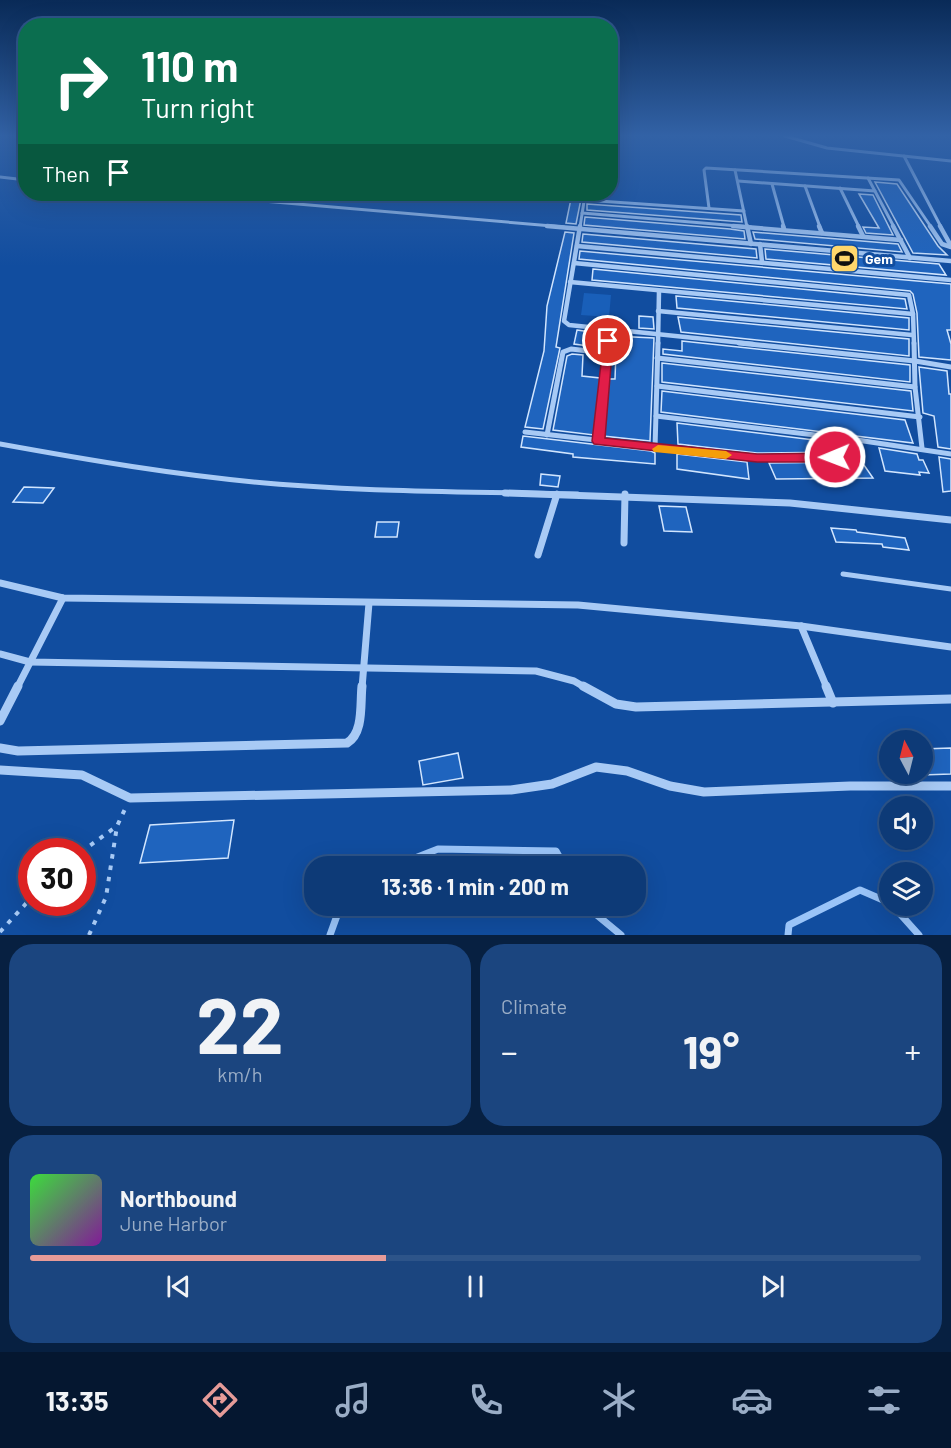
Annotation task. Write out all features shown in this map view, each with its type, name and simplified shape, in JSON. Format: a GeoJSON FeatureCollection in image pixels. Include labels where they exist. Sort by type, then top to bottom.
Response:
{"type":"FeatureCollection","features":[{"type":"Feature","properties":{"kind":"street"},"geometry":{"type":"LineString","coordinates":[[705,180],[709,208]]}},
{"type":"Feature","properties":{"kind":"street"},"geometry":{"type":"LineString","coordinates":[[869,180],[910,258]]}},
{"type":"Feature","properties":{"kind":"street"},"geometry":{"type":"LineString","coordinates":[[882,180],[903,182],[941,242],[951,246]]}},
{"type":"Feature","properties":{"kind":"street"},"geometry":{"type":"LineString","coordinates":[[916,180],[951,246]]}},
{"type":"Feature","properties":{"kind":"street"},"geometry":{"type":"LineString","coordinates":[[751,244],[738,181],[875,191]]}},
{"type":"Feature","properties":{"kind":"street"},"geometry":{"type":"LineString","coordinates":[[772,184],[784,230]]}},
{"type":"Feature","properties":{"kind":"street"},"geometry":{"type":"LineString","coordinates":[[805,186],[822,232]]}},
{"type":"Feature","properties":{"kind":"street"},"geometry":{"type":"LineString","coordinates":[[840,188],[863,236]]}},
{"type":"Feature","properties":{"kind":"street"},"geometry":{"type":"LineString","coordinates":[[618,200],[744,211]]}},
{"type":"Feature","properties":{"kind":"street"},"geometry":{"type":"LineString","coordinates":[[261,201],[951,261]]}},
{"type":"Feature","properties":{"kind":"street"},"geometry":{"type":"LineString","coordinates":[[584,201],[565,323],[951,368]]}},
{"type":"Feature","properties":{"kind":"street"},"geometry":{"type":"LineString","coordinates":[[582,213],[901,240]]}},
{"type":"Feature","properties":{"kind":"street"},"geometry":{"type":"LineString","coordinates":[[760,244],[762,262]]}},
{"type":"Feature","properties":{"kind":"street"},"geometry":{"type":"LineString","coordinates":[[577,246],[951,280]]}},
{"type":"Feature","properties":{"kind":"street"},"geometry":{"type":"LineString","coordinates":[[574,263],[906,294],[911,297],[913,314],[915,387],[920,417],[921,448]]}},
{"type":"Feature","properties":{"kind":"street"},"geometry":{"type":"LineString","coordinates":[[570,282],[913,314]]}},
{"type":"Feature","properties":{"kind":"street"},"geometry":{"type":"LineString","coordinates":[[655,448],[659,291]]}},
{"type":"Feature","properties":{"kind":"street"},"geometry":{"type":"LineString","coordinates":[[658,311],[912,335]]}},
{"type":"Feature","properties":{"kind":"street"},"geometry":{"type":"LineString","coordinates":[[598,441],[609,329]]}},
{"type":"Feature","properties":{"kind":"street"},"geometry":{"type":"LineString","coordinates":[[547,435],[563,352],[572,349],[606,353]]}},
{"type":"Feature","properties":{"kind":"street"},"geometry":{"type":"LineString","coordinates":[[657,358],[915,387]]}},
{"type":"Feature","properties":{"kind":"street"},"geometry":{"type":"LineString","coordinates":[[657,386],[920,417]]}},
{"type":"Feature","properties":{"kind":"street"},"geometry":{"type":"LineString","coordinates":[[656,416],[921,448],[951,454]]}},
{"type":"Feature","properties":{"kind":"street"},"geometry":{"type":"LineString","coordinates":[[525,432],[757,458],[855,457],[860,454],[857,440]]}},
{"type":"Feature","properties":{"kind":"street"},"geometry":{"type":"LineString","coordinates":[[0,444],[176,474],[249,482],[391,490],[625,494],[836,506],[951,520]]}},
{"type":"Feature","properties":{"kind":"street"},"geometry":{"type":"LineString","coordinates":[[538,555],[556,494]]}},
{"type":"Feature","properties":{"kind":"street"},"geometry":{"type":"LineString","coordinates":[[624,543],[625,494]]}},
{"type":"Feature","properties":{"kind":"street"},"geometry":{"type":"LineString","coordinates":[[0,583],[63,598],[578,605],[801,626],[951,647]]}},
{"type":"Feature","properties":{"kind":"street"},"geometry":{"type":"LineString","coordinates":[[0,721],[63,598]]}},
{"type":"Feature","properties":{"kind":"street"},"geometry":{"type":"LineString","coordinates":[[0,748],[18,751],[347,743],[354,739],[358,731],[369,603]]}},
{"type":"Feature","properties":{"kind":"street"},"geometry":{"type":"LineString","coordinates":[[801,626],[833,704]]}},
{"type":"Feature","properties":{"kind":"street"},"geometry":{"type":"LineString","coordinates":[[0,654],[30,662],[363,670],[536,671],[574,681],[616,704],[636,707],[833,704],[951,699]]}},
{"type":"Feature","properties":{"kind":"street"},"geometry":{"type":"LineString","coordinates":[[0,770],[82,776],[130,798],[511,790],[552,784],[596,767],[627,771],[670,786],[704,792],[850,786],[951,786]]}},
{"type":"Feature","properties":{"kind":"lane"},"geometry":{"type":"LineString","coordinates":[[843,574],[951,589]]}},
{"type":"Feature","properties":{"kind":"path"},"geometry":{"type":"LineString","coordinates":[[89,935],[106,897],[117,826],[130,798]]}},
{"type":"Feature","properties":{"kind":"path"},"geometry":{"type":"LineString","coordinates":[[96,841],[117,826]]}},
{"type":"Feature","properties":{"kind":"path"},"geometry":{"type":"LineString","coordinates":[[0,932],[18,912]]}},
{"type":"Feature","properties":{"kind":"shaded area"},"geometry":{"type":"Polygon","coordinates":[[[584,293],[611,295],[609,317],[581,315],[584,293]]]}},
{"type":"Feature","properties":{"kind":"building"},"geometry":{"type":"Polygon","coordinates":[[[875,182],[897,184],[938,246],[947,255],[913,253],[875,182]]]}},
{"type":"Feature","properties":{"kind":"building"},"geometry":{"type":"Polygon","coordinates":[[[859,194],[873,195],[893,235],[866,233],[863,227],[879,228],[859,194]]]}},
{"type":"Feature","properties":{"kind":"building"},"geometry":{"type":"Polygon","coordinates":[[[571,201],[581,201],[576,224],[566,223],[571,201]]]}},
{"type":"Feature","properties":{"kind":"building"},"geometry":{"type":"Polygon","coordinates":[[[587,204],[741,215],[742,222],[587,210],[587,204]]]}},
{"type":"Feature","properties":{"kind":"building"},"geometry":{"type":"Polygon","coordinates":[[[585,217],[730,229],[744,231],[745,239],[584,225],[585,217]]]}},
{"type":"Feature","properties":{"kind":"building"},"geometry":{"type":"Polygon","coordinates":[[[565,232],[574,233],[556,347],[560,348],[543,429],[525,427],[544,351],[547,306],[565,232]]]}},
{"type":"Feature","properties":{"kind":"building"},"geometry":{"type":"Polygon","coordinates":[[[753,232],[898,244],[902,252],[755,239],[753,232]]]}},
{"type":"Feature","properties":{"kind":"building"},"geometry":{"type":"Polygon","coordinates":[[[583,234],[756,249],[757,258],[582,242],[583,234]]]}},
{"type":"Feature","properties":{"kind":"building"},"geometry":{"type":"Polygon","coordinates":[[[765,249],[939,264],[946,275],[766,259],[765,249]]]}},
{"type":"Feature","properties":{"kind":"building"},"geometry":{"type":"Polygon","coordinates":[[[580,251],[951,284],[951,330],[947,330],[951,344],[951,360],[919,357],[917,313],[913,294],[910,291],[579,259],[580,251]]]}},
{"type":"Feature","properties":{"kind":"building"},"geometry":{"type":"Polygon","coordinates":[[[593,269],[905,299],[907,309],[592,280],[593,269]]]}},
{"type":"Feature","properties":{"kind":"building"},"geometry":{"type":"Polygon","coordinates":[[[676,296],[909,318],[909,330],[677,308],[676,296]]]}},
{"type":"Feature","properties":{"kind":"building"},"geometry":{"type":"Polygon","coordinates":[[[639,316],[653,317],[654,329],[639,328],[639,316]]]}},
{"type":"Feature","properties":{"kind":"building"},"geometry":{"type":"Polygon","coordinates":[[[678,317],[909,339],[909,356],[681,332],[678,317]]]}},
{"type":"Feature","properties":{"kind":"building"},"geometry":{"type":"Polygon","coordinates":[[[577,330],[604,334],[603,348],[574,344],[577,330]]]}},
{"type":"Feature","properties":{"kind":"building"},"geometry":{"type":"Polygon","coordinates":[[[613,336],[654,338],[650,441],[603,436],[609,379],[615,379],[616,351],[612,351],[613,336]]]}},
{"type":"Feature","properties":{"kind":"building"},"geometry":{"type":"Polygon","coordinates":[[[682,341],[910,365],[910,382],[663,354],[663,349],[682,351],[682,341]]]}},
{"type":"Feature","properties":{"kind":"building"},"geometry":{"type":"Polygon","coordinates":[[[583,355],[582,376],[600,378],[594,435],[553,430],[567,356],[583,355]]]}},
{"type":"Feature","properties":{"kind":"building"},"geometry":{"type":"Polygon","coordinates":[[[662,363],[911,391],[913,411],[662,382],[662,363]]]}},
{"type":"Feature","properties":{"kind":"building"},"geometry":{"type":"Polygon","coordinates":[[[919,367],[947,371],[949,394],[951,394],[951,449],[938,447],[934,416],[923,413],[919,367]]]}},
{"type":"Feature","properties":{"kind":"building"},"geometry":{"type":"Polygon","coordinates":[[[662,391],[905,420],[913,443],[661,412],[662,391]]]}},
{"type":"Feature","properties":{"kind":"building"},"geometry":{"type":"Polygon","coordinates":[[[677,423],[846,444],[849,452],[757,453],[678,444],[677,423]]]}},
{"type":"Feature","properties":{"kind":"building"},"geometry":{"type":"Polygon","coordinates":[[[523,436],[651,451],[655,453],[655,464],[573,457],[573,454],[521,447],[523,436]]]}},
{"type":"Feature","properties":{"kind":"building"},"geometry":{"type":"Polygon","coordinates":[[[879,448],[917,454],[919,460],[923,460],[929,473],[919,472],[920,475],[885,471],[879,448]]]}},
{"type":"Feature","properties":{"kind":"building"},"geometry":{"type":"Polygon","coordinates":[[[677,454],[747,462],[749,479],[677,469],[677,454]]]}},
{"type":"Feature","properties":{"kind":"building"},"geometry":{"type":"Polygon","coordinates":[[[939,457],[951,459],[951,491],[943,492],[939,457]]]}},
{"type":"Feature","properties":{"kind":"building"},"geometry":{"type":"Polygon","coordinates":[[[852,462],[853,466],[864,465],[873,478],[776,479],[769,463],[852,462]]]}},
{"type":"Feature","properties":{"kind":"building"},"geometry":{"type":"Polygon","coordinates":[[[541,474],[560,476],[558,487],[540,485],[541,474]]]}},
{"type":"Feature","properties":{"kind":"building"},"geometry":{"type":"Polygon","coordinates":[[[24,487],[54,488],[43,503],[13,502],[24,487]]]}},
{"type":"Feature","properties":{"kind":"building"},"geometry":{"type":"Polygon","coordinates":[[[659,506],[686,507],[692,532],[664,531],[659,506]]]}},
{"type":"Feature","properties":{"kind":"building"},"geometry":{"type":"Polygon","coordinates":[[[377,522],[399,522],[397,537],[375,537],[377,522]]]}},
{"type":"Feature","properties":{"kind":"building"},"geometry":{"type":"Polygon","coordinates":[[[831,528],[905,538],[909,550],[883,547],[882,544],[836,542],[831,528]]]}},
{"type":"Feature","properties":{"kind":"building"},"geometry":{"type":"Polygon","coordinates":[[[951,748],[951,774],[933,775],[933,749],[951,748]]]}},
{"type":"Feature","properties":{"kind":"building"},"geometry":{"type":"Polygon","coordinates":[[[458,753],[463,778],[423,785],[419,761],[458,753]]]}},
{"type":"Feature","properties":{"kind":"building"},"geometry":{"type":"Polygon","coordinates":[[[234,820],[228,858],[140,863],[150,825],[234,820]]]}},
{"type":"Feature","properties":{"kind":"waterway"},"geometry":{"type":"LineString","coordinates":[[420,856],[438,849],[556,851],[559,856]]}},
{"type":"Feature","properties":{"kind":"waterway"},"geometry":{"type":"LineString","coordinates":[[788,935],[789,925],[860,890],[879,898]]}},
{"type":"Feature","properties":{"kind":"waterway"},"geometry":{"type":"LineString","coordinates":[[330,935],[337,916]]}},
{"type":"Feature","properties":{"kind":"waterway"},"geometry":{"type":"LineString","coordinates":[[598,916],[621,935]]}},
{"type":"Feature","properties":{"kind":"waterway"},"geometry":{"type":"LineString","coordinates":[[902,916],[919,935]]}},
{"type":"Feature","properties":{"kind":"slow traffic"},"geometry":{"type":"LineString","coordinates":[[658,449],[726,455]]}},
{"type":"Feature","properties":{"kind":"place","name":"Gem"},"geometry":{"type":"Point","coordinates":[844,258]}},
{"type":"Feature","properties":{"kind":"route"},"geometry":{"type":"LineString","coordinates":[[608,341],[598,441],[757,458],[835,457]]}}]}
